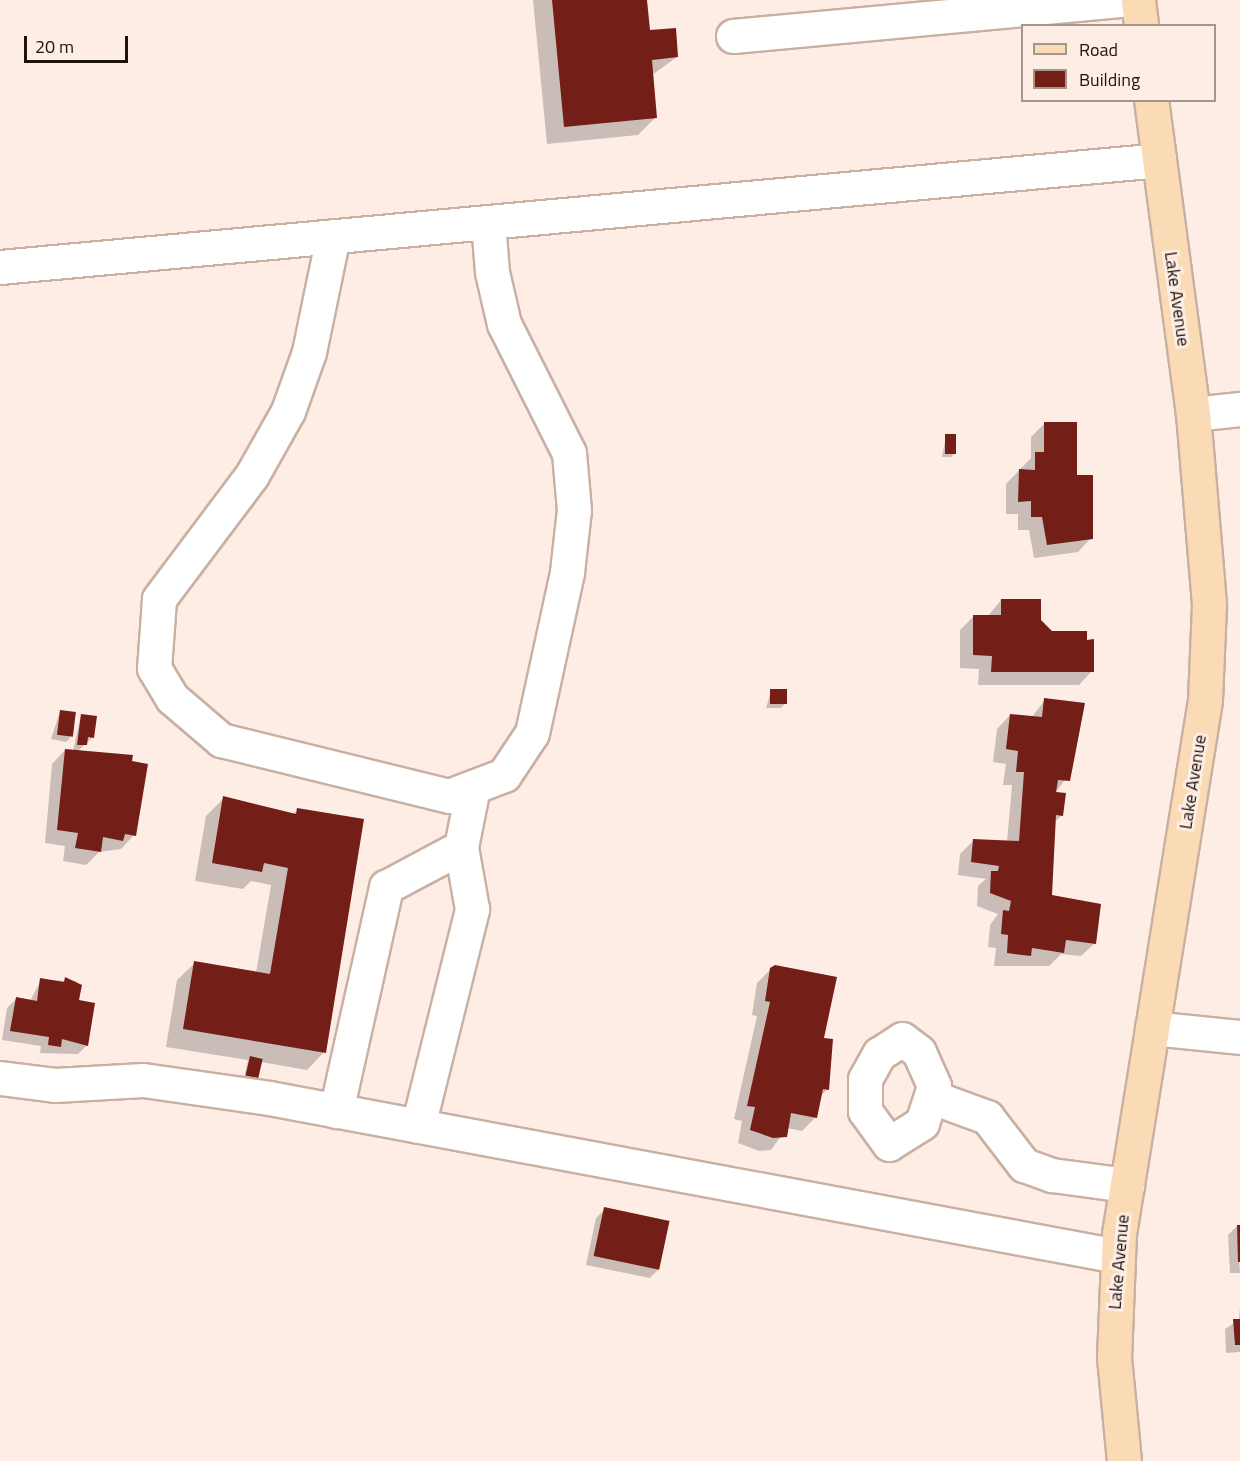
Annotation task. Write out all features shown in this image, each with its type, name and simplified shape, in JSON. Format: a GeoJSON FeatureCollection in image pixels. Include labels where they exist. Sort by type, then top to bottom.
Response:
{"type":"FeatureCollection","features":[{"type":"Feature","properties":{"kind":"main road"},"geometry":{"type":"LineString","coordinates":[[1138,0],[1141,24]]}},
{"type":"Feature","properties":{"kind":"main road","name":"Lake Avenue"},"geometry":{"type":"LineString","coordinates":[[1124,1461],[1114,1358],[1117,1256],[1205,700],[1209,604],[1193,414],[1151,102]]}},
{"type":"Feature","properties":{"kind":"street"},"geometry":{"type":"LineString","coordinates":[[733,36],[825,14],[1122,0]]}},
{"type":"Feature","properties":{"kind":"street"},"geometry":{"type":"LineString","coordinates":[[0,267],[1159,160]]}},
{"type":"Feature","properties":{"kind":"street"},"geometry":{"type":"LineString","coordinates":[[333,236],[309,352],[288,411],[252,475],[159,599],[154,668],[172,698],[222,740],[449,796],[504,775],[532,733],[567,572],[574,510],[569,453],[504,324],[492,272],[488,222]]}},
{"type":"Feature","properties":{"kind":"street"},"geometry":{"type":"LineString","coordinates":[[1193,414],[1240,409]]}},
{"type":"Feature","properties":{"kind":"street"},"geometry":{"type":"LineString","coordinates":[[418,1126],[472,909],[461,847],[473,787]]}},
{"type":"Feature","properties":{"kind":"street"},"geometry":{"type":"LineString","coordinates":[[336,1111],[386,886],[461,847]]}},
{"type":"Feature","properties":{"kind":"street"},"geometry":{"type":"LineString","coordinates":[[1152,1028],[1240,1037]]}},
{"type":"Feature","properties":{"kind":"street"},"geometry":{"type":"LineString","coordinates":[[0,1078],[55,1085],[143,1080],[336,1111],[1117,1256]]}},
{"type":"Feature","properties":{"kind":"street"},"geometry":{"type":"LineString","coordinates":[[933,1096],[987,1117],[1024,1165],[1052,1175],[1127,1185]]}},
{"type":"Feature","properties":{"kind":"building"},"geometry":{"type":"Polygon","coordinates":[[[552,0],[647,0],[650,30],[676,28],[678,57],[652,60],[657,118],[564,127],[552,0]]]}},
{"type":"Feature","properties":{"kind":"building"},"geometry":{"type":"Polygon","coordinates":[[[1044,422],[1077,422],[1077,475],[1093,475],[1093,539],[1047,545],[1042,517],[1031,517],[1031,501],[1018,502],[1019,469],[1035,470],[1035,452],[1044,452],[1044,422]]]}},
{"type":"Feature","properties":{"kind":"building"},"geometry":{"type":"Polygon","coordinates":[[[945,434],[956,434],[956,454],[945,454],[945,434]]]}},
{"type":"Feature","properties":{"kind":"building"},"geometry":{"type":"Polygon","coordinates":[[[1001,599],[1041,599],[1041,620],[1052,631],[1087,631],[1087,640],[1094,639],[1094,672],[991,672],[992,656],[973,655],[973,615],[1001,615],[1001,599]]]}},
{"type":"Feature","properties":{"kind":"building"},"geometry":{"type":"Polygon","coordinates":[[[770,689],[787,689],[787,704],[770,704],[770,689]]]}},
{"type":"Feature","properties":{"kind":"building"},"geometry":{"type":"Polygon","coordinates":[[[1044,698],[1085,703],[1070,781],[1058,780],[1056,792],[1066,793],[1063,816],[1056,815],[1052,895],[1101,904],[1096,944],[1066,940],[1064,953],[1032,948],[1031,956],[1007,953],[1008,935],[1001,934],[1003,910],[1009,911],[1011,901],[990,893],[991,871],[998,871],[999,866],[971,862],[973,839],[1019,841],[1024,772],[1016,772],[1018,751],[1006,749],[1010,714],[1042,717],[1044,698]]]}},
{"type":"Feature","properties":{"kind":"building"},"geometry":{"type":"Polygon","coordinates":[[[60,710],[76,712],[73,737],[57,735],[60,710]]]}},
{"type":"Feature","properties":{"kind":"building"},"geometry":{"type":"Polygon","coordinates":[[[81,714],[97,716],[94,738],[88,737],[87,745],[77,745],[81,714]]]}},
{"type":"Feature","properties":{"kind":"building"},"geometry":{"type":"Polygon","coordinates":[[[65,749],[133,755],[132,761],[148,764],[136,836],[125,834],[123,841],[103,837],[101,852],[75,848],[78,833],[57,830],[65,749]]]}},
{"type":"Feature","properties":{"kind":"building"},"geometry":{"type":"Polygon","coordinates":[[[223,796],[296,814],[297,808],[364,819],[326,1053],[183,1029],[194,961],[270,974],[288,868],[264,863],[262,872],[212,863],[223,796]]]}},
{"type":"Feature","properties":{"kind":"building"},"geometry":{"type":"Polygon","coordinates":[[[775,965],[837,977],[824,1038],[833,1039],[829,1090],[823,1089],[817,1118],[791,1113],[787,1137],[773,1138],[750,1130],[755,1107],[747,1106],[770,1002],[765,1001],[770,968],[775,965]]]}},
{"type":"Feature","properties":{"kind":"building"},"geometry":{"type":"Polygon","coordinates":[[[65,977],[82,985],[79,1000],[95,1003],[88,1046],[62,1039],[61,1047],[48,1045],[49,1037],[10,1031],[16,997],[37,1001],[40,978],[64,982],[65,977]]]}},
{"type":"Feature","properties":{"kind":"building"},"geometry":{"type":"Polygon","coordinates":[[[250,1056],[263,1059],[258,1078],[246,1075],[250,1056]]]}},
{"type":"Feature","properties":{"kind":"building"},"geometry":{"type":"Polygon","coordinates":[[[604,1207],[670,1221],[659,1270],[594,1256],[604,1207]]]}},
{"type":"Feature","properties":{"kind":"building"},"geometry":{"type":"Polygon","coordinates":[[[1237,1225],[1240,1225],[1240,1262],[1238,1262],[1237,1225]]]}},
{"type":"Feature","properties":{"kind":"building"},"geometry":{"type":"Polygon","coordinates":[[[1233,1319],[1240,1319],[1240,1345],[1235,1345],[1233,1319]]]}}]}
